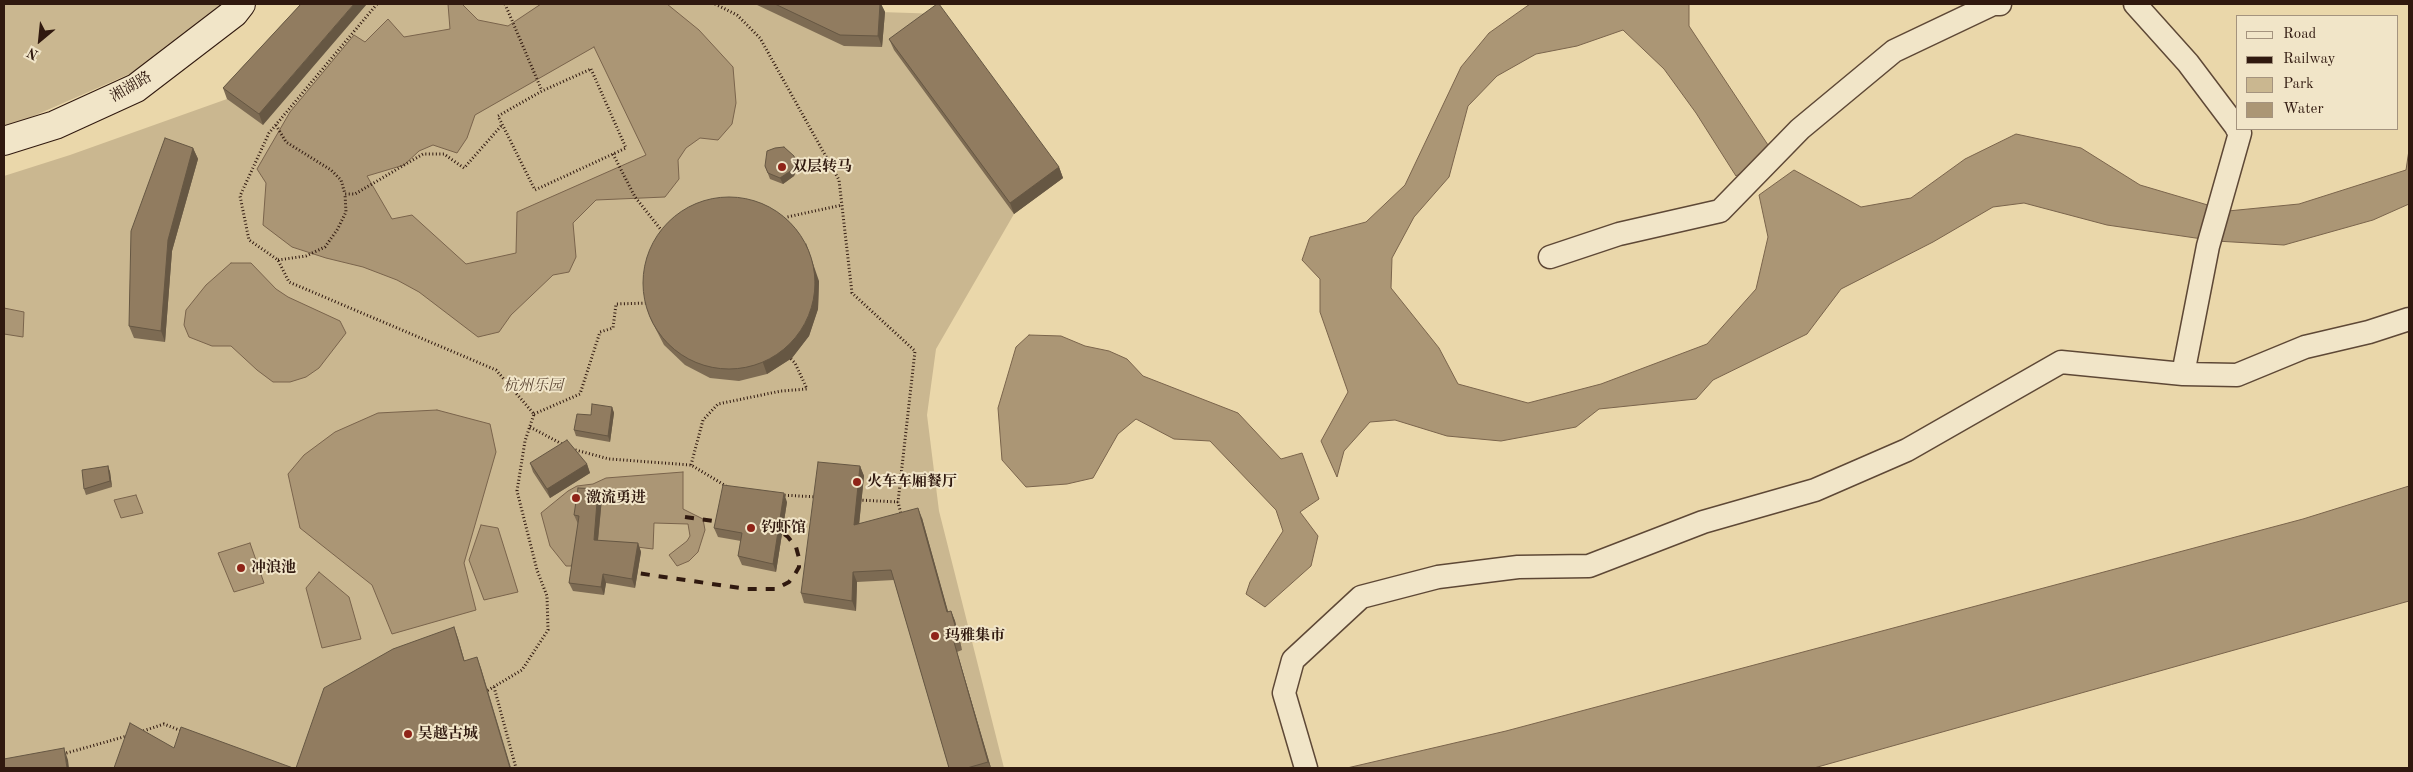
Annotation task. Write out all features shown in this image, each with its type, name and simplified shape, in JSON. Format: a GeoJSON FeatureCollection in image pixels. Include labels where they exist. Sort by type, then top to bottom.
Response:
{"type":"FeatureCollection","features":[{"type":"Feature","properties":{"kind":"main road","name":"湘湖路"},"geometry":{"type":"LineString","coordinates":[[4,141],[55,125],[136,88],[234,13],[241,4]]}},
{"type":"Feature","properties":{"kind":"street"},"geometry":{"type":"LineString","coordinates":[[1550,257],[1619,234],[1720,211],[1800,129],[1894,51],[1993,4],[2000,4]]}},
{"type":"Feature","properties":{"kind":"street"},"geometry":{"type":"LineString","coordinates":[[2135,4],[2188,63],[2236,127]]}},
{"type":"Feature","properties":{"kind":"street"},"geometry":{"type":"LineString","coordinates":[[2183,374],[2208,246],[2224,196],[2240,133],[2238,130]]}},
{"type":"Feature","properties":{"kind":"street"},"geometry":{"type":"LineString","coordinates":[[1306,768],[1284,693],[1293,660],[1361,597],[1438,577],[1518,567],[1589,566],[1703,522],[1815,490],[1907,450],[2062,362],[2183,374],[2237,375],[2305,347],[2369,332],[2409,319]]}},
{"type":"Feature","properties":{"kind":"path"},"geometry":{"type":"LineString","coordinates":[[377,4],[269,133],[240,196],[248,240],[278,260],[289,282],[496,370],[534,414]]}},
{"type":"Feature","properties":{"kind":"path"},"geometry":{"type":"LineString","coordinates":[[505,4],[542,91]]}},
{"type":"Feature","properties":{"kind":"path"},"geometry":{"type":"LineString","coordinates":[[715,4],[737,15],[760,38],[839,180],[852,293],[915,351],[898,502],[903,521]]}},
{"type":"Feature","properties":{"kind":"path"},"geometry":{"type":"LineString","coordinates":[[591,69],[626,148],[535,190],[498,116],[542,91],[591,69]]}},
{"type":"Feature","properties":{"kind":"path"},"geometry":{"type":"LineString","coordinates":[[276,125],[286,142],[331,170],[341,180],[346,194],[346,212],[337,230],[325,246],[306,256],[278,260]]}},
{"type":"Feature","properties":{"kind":"path"},"geometry":{"type":"LineString","coordinates":[[346,194],[355,194],[423,154],[444,154],[464,168],[502,125]]}},
{"type":"Feature","properties":{"kind":"path"},"geometry":{"type":"LineString","coordinates":[[613,154],[635,197],[667,237]]}},
{"type":"Feature","properties":{"kind":"path"},"geometry":{"type":"LineString","coordinates":[[782,224],[787,216],[842,205]]}},
{"type":"Feature","properties":{"kind":"path"},"geometry":{"type":"LineString","coordinates":[[480,695],[522,670],[548,630],[547,596],[537,570],[518,491],[534,414],[580,394],[600,332],[613,328],[616,304],[651,303]]}},
{"type":"Feature","properties":{"kind":"path"},"geometry":{"type":"LineString","coordinates":[[691,465],[703,420],[718,404],[781,391],[807,389],[795,363],[784,351]]}},
{"type":"Feature","properties":{"kind":"path"},"geometry":{"type":"LineString","coordinates":[[530,427],[570,448],[609,459],[691,465],[722,485],[730,487]]}},
{"type":"Feature","properties":{"kind":"path"},"geometry":{"type":"LineString","coordinates":[[771,494],[820,497]]}},
{"type":"Feature","properties":{"kind":"path"},"geometry":{"type":"LineString","coordinates":[[849,499],[898,502]]}},
{"type":"Feature","properties":{"kind":"path"},"geometry":{"type":"LineString","coordinates":[[494,687],[516,768]]}},
{"type":"Feature","properties":{"kind":"path"},"geometry":{"type":"LineString","coordinates":[[58,755],[106,743],[164,724],[192,735]]}},
{"type":"Feature","properties":{"kind":"green space"},"geometry":{"type":"Polygon","coordinates":[[[4,4],[223,4],[159,61],[4,129],[4,4]]]}},
{"type":"Feature","properties":{"kind":"green space","name":"杭州乐园"},"geometry":{"type":"Polygon","coordinates":[[[315,4],[834,4],[849,11],[942,14],[1063,178],[1014,214],[936,349],[927,415],[939,511],[1004,768],[4,768],[4,176],[70,155],[227,99],[315,4]]]}},
{"type":"Feature","properties":{"kind":"water"},"geometry":{"type":"Polygon","coordinates":[[[448,4],[462,4],[478,20],[508,26],[541,4],[667,4],[699,30],[733,67],[736,103],[732,124],[718,140],[700,138],[686,148],[678,160],[679,179],[665,197],[596,200],[573,223],[576,257],[569,272],[553,275],[511,315],[499,332],[478,337],[419,292],[397,280],[363,267],[292,247],[263,225],[266,183],[257,169],[290,112],[354,35],[365,42],[388,19],[404,37],[450,29],[448,4]],[[594,47],[475,115],[467,138],[457,153],[433,145],[419,151],[404,165],[367,176],[392,219],[412,215],[466,264],[516,253],[517,212],[646,155],[594,47]]]}},
{"type":"Feature","properties":{"kind":"water"},"geometry":{"type":"Polygon","coordinates":[[[1530,4],[1689,4],[1689,26],[1774,154],[1736,176],[1696,113],[1664,69],[1623,30],[1577,46],[1536,54],[1497,76],[1468,106],[1449,177],[1414,217],[1392,258],[1391,288],[1439,348],[1458,384],[1528,403],[1601,384],[1707,344],[1756,289],[1768,237],[1759,195],[1794,170],[1861,207],[1911,198],[1965,159],[2016,134],[2081,148],[2140,185],[2228,211],[2299,204],[2406,170],[2409,150],[2409,204],[2373,220],[2284,245],[2216,241],[2107,225],[2024,203],[1993,207],[1933,242],[1841,289],[1807,334],[1713,380],[1696,399],[1599,409],[1576,427],[1501,441],[1447,436],[1395,420],[1370,422],[1344,451],[1337,477],[1321,441],[1348,392],[1320,312],[1320,279],[1302,260],[1310,237],[1366,222],[1405,185],[1461,67],[1489,33],[1530,4]]]}},
{"type":"Feature","properties":{"kind":"water"},"geometry":{"type":"Polygon","coordinates":[[[231,263],[251,263],[276,289],[288,297],[340,321],[346,333],[319,368],[306,377],[290,382],[273,382],[231,346],[212,346],[189,337],[184,325],[186,310],[206,285],[231,263]]]}},
{"type":"Feature","properties":{"kind":"water"},"geometry":{"type":"Polygon","coordinates":[[[4,308],[24,312],[23,337],[4,334],[4,308]]]}},
{"type":"Feature","properties":{"kind":"water"},"geometry":{"type":"Polygon","coordinates":[[[1029,335],[1061,336],[1085,346],[1109,351],[1127,359],[1143,376],[1238,413],[1281,459],[1302,453],[1319,499],[1300,512],[1318,536],[1311,566],[1265,607],[1246,594],[1250,582],[1283,531],[1276,510],[1210,441],[1174,439],[1136,419],[1118,434],[1093,478],[1067,484],[1026,487],[1002,460],[998,408],[1016,347],[1029,335]]]}},
{"type":"Feature","properties":{"kind":"water"},"geometry":{"type":"Polygon","coordinates":[[[437,410],[490,424],[496,452],[464,563],[476,610],[392,634],[372,585],[300,528],[288,474],[304,455],[335,432],[378,413],[437,410]]]}},
{"type":"Feature","properties":{"kind":"water"},"geometry":{"type":"Polygon","coordinates":[[[683,472],[683,509],[703,519],[705,530],[698,552],[689,561],[677,566],[669,555],[687,541],[690,536],[688,524],[654,523],[653,549],[637,547],[577,557],[571,566],[566,566],[550,546],[541,513],[568,491],[577,486],[593,484],[606,478],[683,472]]]}},
{"type":"Feature","properties":{"kind":"water"},"geometry":{"type":"Polygon","coordinates":[[[2409,486],[2409,601],[1814,768],[1347,768],[1506,731],[2303,519],[2409,486]]]}},
{"type":"Feature","properties":{"kind":"water"},"geometry":{"type":"Polygon","coordinates":[[[136,495],[143,513],[121,518],[114,500],[136,495]]]}},
{"type":"Feature","properties":{"kind":"water"},"geometry":{"type":"Polygon","coordinates":[[[481,525],[498,528],[518,592],[484,600],[469,560],[481,525]]]}},
{"type":"Feature","properties":{"kind":"water","name":"冲浪池"},"geometry":{"type":"Polygon","coordinates":[[[250,543],[264,583],[234,592],[218,553],[250,543]]]}},
{"type":"Feature","properties":{"kind":"water"},"geometry":{"type":"Polygon","coordinates":[[[319,572],[349,597],[361,639],[322,648],[306,588],[319,572]]]}},
{"type":"Feature","properties":{"kind":"building"},"geometry":{"type":"Polygon","coordinates":[[[301,4],[354,4],[259,114],[223,88],[301,4]]]}},
{"type":"Feature","properties":{"kind":"building"},"geometry":{"type":"Polygon","coordinates":[[[775,4],[880,4],[878,36],[840,35],[775,4]]]}},
{"type":"Feature","properties":{"kind":"building"},"geometry":{"type":"Polygon","coordinates":[[[939,4],[1059,167],[1010,203],[889,39],[939,4]]]}},
{"type":"Feature","properties":{"kind":"building"},"geometry":{"type":"Polygon","coordinates":[[[165,138],[193,148],[168,240],[161,331],[129,326],[131,231],[165,138]]]}},
{"type":"Feature","properties":{"kind":"building","name":"双层转马"},"geometry":{"type":"Polygon","coordinates":[[[784,147],[794,156],[795,163],[792,170],[780,178],[768,173],[765,166],[767,151],[784,147]]]}},
{"type":"Feature","properties":{"kind":"building"},"geometry":{"type":"Polygon","coordinates":[[[729,197],[746,199],[762,204],[790,222],[808,250],[813,266],[815,283],[813,300],[808,316],[790,344],[762,362],[746,367],[729,369],[712,367],[696,362],[668,344],[650,316],[645,300],[643,283],[645,266],[650,250],[668,222],[696,204],[712,199],[729,197]]]}},
{"type":"Feature","properties":{"kind":"building"},"geometry":{"type":"Polygon","coordinates":[[[592,404],[612,407],[608,436],[574,430],[577,414],[591,415],[592,404]]]}},
{"type":"Feature","properties":{"kind":"building"},"geometry":{"type":"Polygon","coordinates":[[[567,440],[587,464],[547,489],[530,463],[567,440]]]}},
{"type":"Feature","properties":{"kind":"building"},"geometry":{"type":"Polygon","coordinates":[[[818,462],[860,466],[854,525],[918,508],[947,612],[951,611],[959,640],[954,642],[988,762],[967,768],[949,768],[891,570],[853,572],[852,601],[801,593],[818,462]]]}},
{"type":"Feature","properties":{"kind":"building"},"geometry":{"type":"Polygon","coordinates":[[[108,466],[110,481],[84,489],[82,470],[108,466]]]}},
{"type":"Feature","properties":{"kind":"building","name":"钓虾馆"},"geometry":{"type":"Polygon","coordinates":[[[723,485],[784,493],[773,564],[738,556],[742,533],[714,528],[723,485]]]}},
{"type":"Feature","properties":{"kind":"building"},"geometry":{"type":"Polygon","coordinates":[[[578,488],[598,489],[594,540],[638,543],[632,579],[603,574],[601,587],[569,583],[579,516],[574,515],[578,488]]]}},
{"type":"Feature","properties":{"kind":"building","name":"吴越古城"},"geometry":{"type":"Polygon","coordinates":[[[454,627],[464,661],[477,657],[510,768],[296,768],[324,688],[393,649],[454,627]]]}},
{"type":"Feature","properties":{"kind":"building"},"geometry":{"type":"Polygon","coordinates":[[[130,723],[174,748],[181,727],[293,768],[114,768],[130,723]]]}},
{"type":"Feature","properties":{"kind":"building"},"geometry":{"type":"Polygon","coordinates":[[[64,748],[67,768],[4,768],[4,759],[64,748]]]}},
{"type":"Feature","properties":{"kind":"railway"},"geometry":{"type":"LineString","coordinates":[[685,517],[729,523]]}},
{"type":"Feature","properties":{"kind":"railway"},"geometry":{"type":"LineString","coordinates":[[623,571],[747,589],[776,589],[789,582],[795,574],[799,567],[799,558],[796,547],[788,537],[780,531],[769,528]]}},
{"type":"Feature","properties":{"kind":"place","name":"双层转马"},"geometry":{"type":"Point","coordinates":[782,167]}},
{"type":"Feature","properties":{"kind":"place","name":"火车车厢餐厅"},"geometry":{"type":"Point","coordinates":[857,482]}},
{"type":"Feature","properties":{"kind":"place","name":"激流勇进"},"geometry":{"type":"Point","coordinates":[576,498]}},
{"type":"Feature","properties":{"kind":"place","name":"钓虾馆"},"geometry":{"type":"Point","coordinates":[751,528]}},
{"type":"Feature","properties":{"kind":"place","name":"冲浪池"},"geometry":{"type":"Point","coordinates":[241,568]}},
{"type":"Feature","properties":{"kind":"place","name":"玛雅集市"},"geometry":{"type":"Point","coordinates":[935,636]}},
{"type":"Feature","properties":{"kind":"place","name":"吴越古城"},"geometry":{"type":"Point","coordinates":[408,734]}}]}
